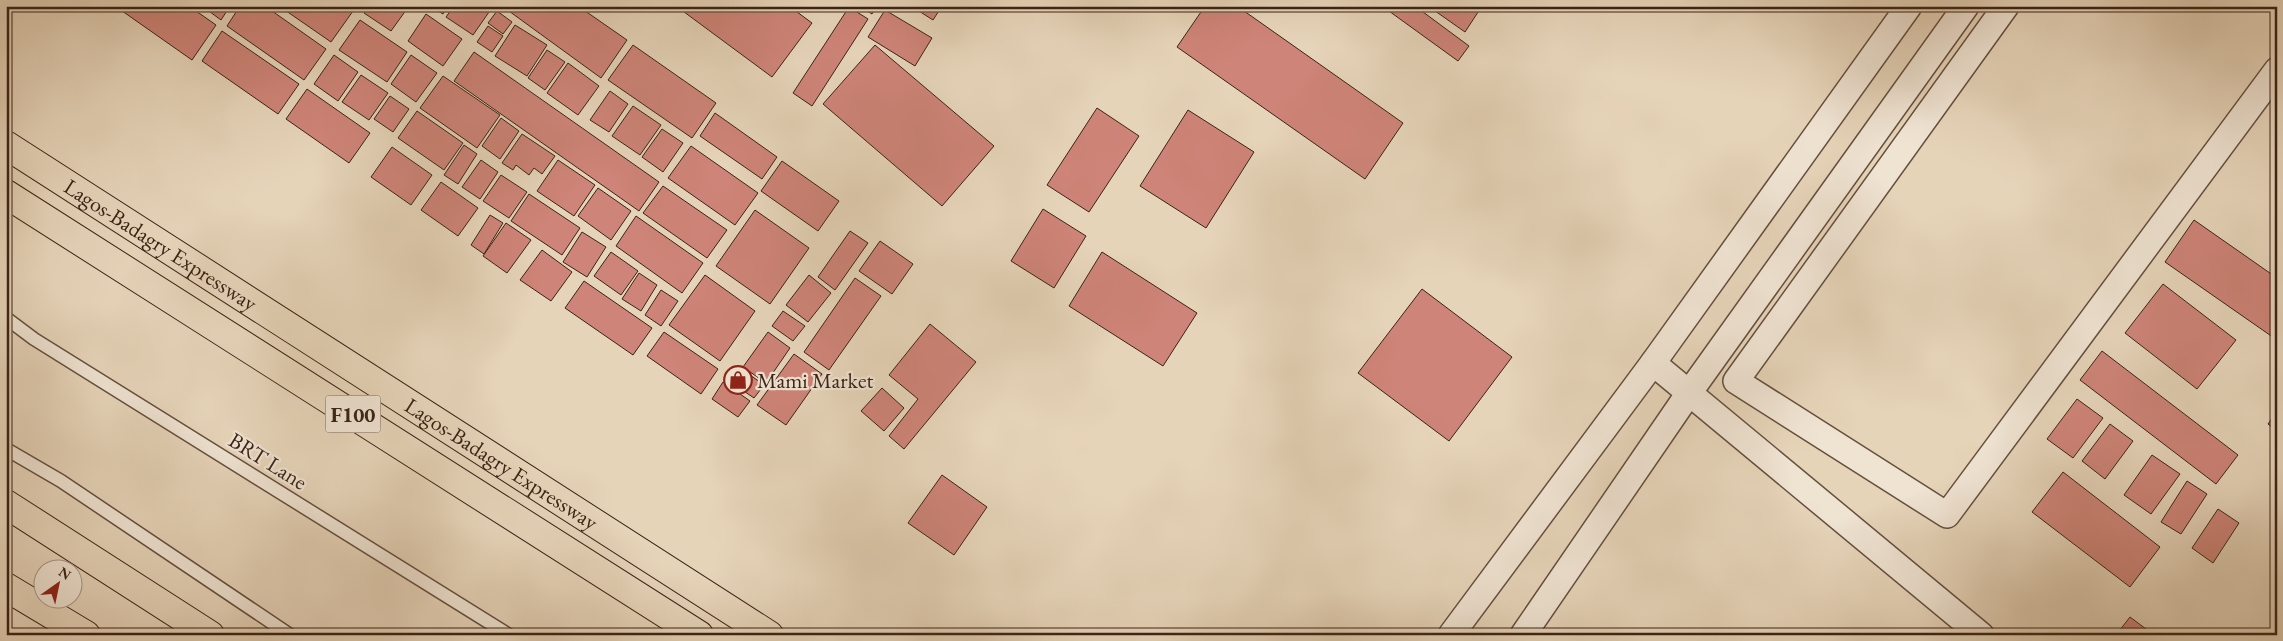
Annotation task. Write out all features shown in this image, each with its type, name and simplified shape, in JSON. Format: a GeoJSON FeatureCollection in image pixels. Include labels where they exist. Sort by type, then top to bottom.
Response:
{"type":"FeatureCollection","features":[{"type":"Feature","properties":{"kind":"main road","name":"Lagos-Badagry Expressway"},"geometry":{"type":"LineString","coordinates":[[6,145],[768,635]]}},
{"type":"Feature","properties":{"kind":"main road","name":"Lagos-Badagry Expressway"},"geometry":{"type":"LineString","coordinates":[[6,194],[699,635]]}},
{"type":"Feature","properties":{"kind":"main road"},"geometry":{"type":"LineString","coordinates":[[6,504],[210,635]]}},
{"type":"Feature","properties":{"kind":"main road"},"geometry":{"type":"LineString","coordinates":[[6,587],[86,635]]}},
{"type":"Feature","properties":{"kind":"street"},"geometry":{"type":"LineString","coordinates":[[1451,635],[1653,364],[1909,6]]}},
{"type":"Feature","properties":{"kind":"street"},"geometry":{"type":"LineString","coordinates":[[1523,635],[1689,393],[1966,6]]}},
{"type":"Feature","properties":{"kind":"street"},"geometry":{"type":"LineString","coordinates":[[2006,6],[1736,381],[1947,515],[2277,70]]}},
{"type":"Feature","properties":{"kind":"street"},"geometry":{"type":"LineString","coordinates":[[1653,364],[1981,635]]}},
{"type":"Feature","properties":{"kind":"lane","name":"BRT Lane"},"geometry":{"type":"LineString","coordinates":[[6,318],[43,344],[509,635]]}},
{"type":"Feature","properties":{"kind":"lane"},"geometry":{"type":"LineString","coordinates":[[6,449],[62,481],[290,635]]}},
{"type":"Feature","properties":{"kind":"building"},"geometry":{"type":"Polygon","coordinates":[[[115,6],[189,6],[216,25],[192,60],[115,6]]]}},
{"type":"Feature","properties":{"kind":"building"},"geometry":{"type":"Polygon","coordinates":[[[202,6],[230,6],[221,20],[202,6]]]}},
{"type":"Feature","properties":{"kind":"building"},"geometry":{"type":"Polygon","coordinates":[[[240,6],[265,6],[326,49],[304,80],[227,26],[240,6]]]}},
{"type":"Feature","properties":{"kind":"building"},"geometry":{"type":"Polygon","coordinates":[[[279,6],[346,6],[353,11],[331,42],[279,6]]]}},
{"type":"Feature","properties":{"kind":"building"},"geometry":{"type":"Polygon","coordinates":[[[369,6],[409,6],[391,31],[364,13],[369,6]]]}},
{"type":"Feature","properties":{"kind":"building"},"geometry":{"type":"Polygon","coordinates":[[[430,6],[448,6],[443,14],[430,6]]]}},
{"type":"Feature","properties":{"kind":"building"},"geometry":{"type":"Polygon","coordinates":[[[454,6],[481,6],[489,12],[473,35],[446,17],[454,6]]]}},
{"type":"Feature","properties":{"kind":"building"},"geometry":{"type":"Polygon","coordinates":[[[502,6],[578,6],[627,40],[601,78],[502,6]]]}},
{"type":"Feature","properties":{"kind":"building"},"geometry":{"type":"Polygon","coordinates":[[[676,6],[789,6],[812,23],[772,77],[676,6]]]}},
{"type":"Feature","properties":{"kind":"building"},"geometry":{"type":"Polygon","coordinates":[[[859,6],[876,6],[872,14],[859,6]]]}},
{"type":"Feature","properties":{"kind":"building"},"geometry":{"type":"Polygon","coordinates":[[[911,6],[942,6],[933,20],[911,6]]]}},
{"type":"Feature","properties":{"kind":"building"},"geometry":{"type":"Polygon","coordinates":[[[1205,6],[1237,6],[1403,123],[1365,179],[1177,47],[1205,6]]]}},
{"type":"Feature","properties":{"kind":"building"},"geometry":{"type":"Polygon","coordinates":[[[1382,6],[1415,6],[1469,46],[1458,61],[1382,6]]]}},
{"type":"Feature","properties":{"kind":"building"},"geometry":{"type":"Polygon","coordinates":[[[1428,6],[1482,6],[1465,32],[1428,6]]]}},
{"type":"Feature","properties":{"kind":"building"},"geometry":{"type":"Polygon","coordinates":[[[849,7],[868,19],[812,106],[793,93],[849,7]]]}},
{"type":"Feature","properties":{"kind":"building"},"geometry":{"type":"Polygon","coordinates":[[[885,10],[932,38],[915,66],[868,37],[885,10]]]}},
{"type":"Feature","properties":{"kind":"building"},"geometry":{"type":"Polygon","coordinates":[[[497,11],[512,22],[503,34],[488,23],[497,11]]]}},
{"type":"Feature","properties":{"kind":"building"},"geometry":{"type":"Polygon","coordinates":[[[426,14],[462,39],[443,66],[408,41],[426,14]]]}},
{"type":"Feature","properties":{"kind":"building"},"geometry":{"type":"Polygon","coordinates":[[[360,20],[407,52],[387,82],[339,50],[360,20]]]}},
{"type":"Feature","properties":{"kind":"building"},"geometry":{"type":"Polygon","coordinates":[[[515,25],[547,45],[527,76],[495,56],[515,25]]]}},
{"type":"Feature","properties":{"kind":"building"},"geometry":{"type":"Polygon","coordinates":[[[488,26],[503,36],[492,52],[477,42],[488,26]]]}},
{"type":"Feature","properties":{"kind":"building"},"geometry":{"type":"Polygon","coordinates":[[[222,31],[299,84],[278,114],[202,61],[222,31]]]}},
{"type":"Feature","properties":{"kind":"building"},"geometry":{"type":"Polygon","coordinates":[[[633,45],[716,103],[692,138],[608,80],[633,45]]]}},
{"type":"Feature","properties":{"kind":"building"},"geometry":{"type":"Polygon","coordinates":[[[875,45],[994,146],[942,206],[823,104],[875,45]]]}},
{"type":"Feature","properties":{"kind":"building"},"geometry":{"type":"Polygon","coordinates":[[[547,50],[565,62],[545,90],[528,78],[547,50]]]}},
{"type":"Feature","properties":{"kind":"building"},"geometry":{"type":"Polygon","coordinates":[[[474,52],[659,182],[639,211],[454,81],[474,52]]]}},
{"type":"Feature","properties":{"kind":"building"},"geometry":{"type":"Polygon","coordinates":[[[334,55],[358,72],[338,101],[314,84],[334,55]]]}},
{"type":"Feature","properties":{"kind":"building"},"geometry":{"type":"Polygon","coordinates":[[[411,55],[437,73],[416,102],[391,84],[411,55]]]}},
{"type":"Feature","properties":{"kind":"building"},"geometry":{"type":"Polygon","coordinates":[[[568,63],[599,86],[578,115],[547,93],[568,63]]]}},
{"type":"Feature","properties":{"kind":"building"},"geometry":{"type":"Polygon","coordinates":[[[361,75],[388,93],[369,120],[342,102],[361,75]]]}},
{"type":"Feature","properties":{"kind":"building"},"geometry":{"type":"Polygon","coordinates":[[[443,76],[500,115],[477,148],[420,108],[443,76]]]}},
{"type":"Feature","properties":{"kind":"building"},"geometry":{"type":"Polygon","coordinates":[[[307,89],[370,133],[349,163],[286,119],[307,89]]]}},
{"type":"Feature","properties":{"kind":"building"},"geometry":{"type":"Polygon","coordinates":[[[610,91],[628,104],[609,132],[590,120],[610,91]]]}},
{"type":"Feature","properties":{"kind":"building"},"geometry":{"type":"Polygon","coordinates":[[[390,96],[409,109],[393,132],[374,119],[390,96]]]}},
{"type":"Feature","properties":{"kind":"building"},"geometry":{"type":"Polygon","coordinates":[[[633,106],[661,125],[640,155],[612,136],[633,106]]]}},
{"type":"Feature","properties":{"kind":"building"},"geometry":{"type":"Polygon","coordinates":[[[1097,108],[1139,136],[1089,212],[1047,185],[1097,108]]]}},
{"type":"Feature","properties":{"kind":"building"},"geometry":{"type":"Polygon","coordinates":[[[1188,110],[1254,152],[1206,228],[1140,186],[1188,110]]]}},
{"type":"Feature","properties":{"kind":"building"},"geometry":{"type":"Polygon","coordinates":[[[417,111],[463,143],[444,170],[398,138],[417,111]]]}},
{"type":"Feature","properties":{"kind":"building"},"geometry":{"type":"Polygon","coordinates":[[[715,113],[777,157],[762,179],[700,136],[715,113]]]}},
{"type":"Feature","properties":{"kind":"building"},"geometry":{"type":"Polygon","coordinates":[[[501,118],[519,131],[500,159],[482,146],[501,118]]]}},
{"type":"Feature","properties":{"kind":"building"},"geometry":{"type":"Polygon","coordinates":[[[662,129],[683,143],[663,172],[642,157],[662,129]]]}},
{"type":"Feature","properties":{"kind":"building"},"geometry":{"type":"Polygon","coordinates":[[[522,134],[555,156],[542,174],[534,168],[529,175],[516,165],[513,170],[502,163],[522,134]]]}},
{"type":"Feature","properties":{"kind":"building"},"geometry":{"type":"Polygon","coordinates":[[[464,145],[477,154],[458,184],[444,175],[464,145]]]}},
{"type":"Feature","properties":{"kind":"building"},"geometry":{"type":"Polygon","coordinates":[[[691,146],[758,193],[735,225],[668,178],[691,146]]]}},
{"type":"Feature","properties":{"kind":"building"},"geometry":{"type":"Polygon","coordinates":[[[392,147],[432,175],[411,205],[371,177],[392,147]]]}},
{"type":"Feature","properties":{"kind":"building"},"geometry":{"type":"Polygon","coordinates":[[[481,160],[498,172],[480,199],[462,187],[481,160]]]}},
{"type":"Feature","properties":{"kind":"building"},"geometry":{"type":"Polygon","coordinates":[[[558,160],[595,185],[574,216],[537,191],[558,160]]]}},
{"type":"Feature","properties":{"kind":"building"},"geometry":{"type":"Polygon","coordinates":[[[782,161],[839,201],[818,231],[761,191],[782,161]]]}},
{"type":"Feature","properties":{"kind":"building"},"geometry":{"type":"Polygon","coordinates":[[[501,175],[527,192],[509,218],[483,201],[501,175]]]}},
{"type":"Feature","properties":{"kind":"building"},"geometry":{"type":"Polygon","coordinates":[[[441,182],[478,208],[458,236],[421,210],[441,182]]]}},
{"type":"Feature","properties":{"kind":"building"},"geometry":{"type":"Polygon","coordinates":[[[663,186],[727,230],[707,258],[643,213],[663,186]]]}},
{"type":"Feature","properties":{"kind":"building"},"geometry":{"type":"Polygon","coordinates":[[[598,188],[631,211],[611,240],[578,216],[598,188]]]}},
{"type":"Feature","properties":{"kind":"building"},"geometry":{"type":"Polygon","coordinates":[[[529,194],[580,228],[562,255],[511,221],[529,194]]]}},
{"type":"Feature","properties":{"kind":"building"},"geometry":{"type":"Polygon","coordinates":[[[1043,209],[1086,236],[1054,288],[1011,261],[1043,209]]]}},
{"type":"Feature","properties":{"kind":"building"},"geometry":{"type":"Polygon","coordinates":[[[755,210],[809,248],[770,304],[716,266],[755,210]]]}},
{"type":"Feature","properties":{"kind":"building"},"geometry":{"type":"Polygon","coordinates":[[[490,215],[503,223],[484,254],[471,245],[490,215]]]}},
{"type":"Feature","properties":{"kind":"building"},"geometry":{"type":"Polygon","coordinates":[[[636,216],[703,263],[682,293],[616,246],[636,216]]]}},
{"type":"Feature","properties":{"kind":"building"},"geometry":{"type":"Polygon","coordinates":[[[2194,220],[2277,278],[2277,340],[2165,262],[2194,220]]]}},
{"type":"Feature","properties":{"kind":"building"},"geometry":{"type":"Polygon","coordinates":[[[506,223],[531,240],[507,273],[483,256],[506,223]]]}},
{"type":"Feature","properties":{"kind":"building"},"geometry":{"type":"Polygon","coordinates":[[[850,231],[868,243],[835,290],[818,277],[850,231]]]}},
{"type":"Feature","properties":{"kind":"building"},"geometry":{"type":"Polygon","coordinates":[[[582,232],[606,247],[587,277],[563,262],[582,232]]]}},
{"type":"Feature","properties":{"kind":"building"},"geometry":{"type":"Polygon","coordinates":[[[880,241],[913,264],[892,294],[859,271],[880,241]]]}},
{"type":"Feature","properties":{"kind":"building"},"geometry":{"type":"Polygon","coordinates":[[[542,250],[572,272],[551,301],[520,280],[542,250]]]}},
{"type":"Feature","properties":{"kind":"building"},"geometry":{"type":"Polygon","coordinates":[[[611,252],[638,271],[621,295],[594,276],[611,252]]]}},
{"type":"Feature","properties":{"kind":"building"},"geometry":{"type":"Polygon","coordinates":[[[1102,252],[1197,313],[1163,366],[1069,306],[1102,252]]]}},
{"type":"Feature","properties":{"kind":"building"},"geometry":{"type":"Polygon","coordinates":[[[639,273],[657,285],[641,311],[622,299],[639,273]]]}},
{"type":"Feature","properties":{"kind":"building"},"geometry":{"type":"Polygon","coordinates":[[[705,275],[755,311],[720,361],[669,325],[705,275]]]}},
{"type":"Feature","properties":{"kind":"building"},"geometry":{"type":"Polygon","coordinates":[[[809,275],[831,293],[808,322],[786,305],[809,275]]]}},
{"type":"Feature","properties":{"kind":"building"},"geometry":{"type":"Polygon","coordinates":[[[855,278],[881,296],[829,370],[804,352],[855,278]]]}},
{"type":"Feature","properties":{"kind":"building"},"geometry":{"type":"Polygon","coordinates":[[[584,281],[652,328],[633,355],[565,308],[584,281]]]}},
{"type":"Feature","properties":{"kind":"building"},"geometry":{"type":"Polygon","coordinates":[[[2163,284],[2236,340],[2197,389],[2125,333],[2163,284]]]}},
{"type":"Feature","properties":{"kind":"building"},"geometry":{"type":"Polygon","coordinates":[[[1422,289],[1512,357],[1449,441],[1358,373],[1422,289]]]}},
{"type":"Feature","properties":{"kind":"building"},"geometry":{"type":"Polygon","coordinates":[[[661,290],[678,301],[661,326],[645,315],[661,290]]]}},
{"type":"Feature","properties":{"kind":"building"},"geometry":{"type":"Polygon","coordinates":[[[783,311],[805,326],[793,341],[772,326],[783,311]]]}},
{"type":"Feature","properties":{"kind":"building"},"geometry":{"type":"Polygon","coordinates":[[[930,324],[976,362],[904,449],[889,436],[918,399],[889,375],[930,324]]]}},
{"type":"Feature","properties":{"kind":"building"},"geometry":{"type":"Polygon","coordinates":[[[664,332],[718,369],[701,394],[647,356],[664,332]]]}},
{"type":"Feature","properties":{"kind":"building"},"geometry":{"type":"Polygon","coordinates":[[[768,332],[790,348],[766,383],[743,367],[768,332]]]}},
{"type":"Feature","properties":{"kind":"building"},"geometry":{"type":"Polygon","coordinates":[[[2102,351],[2238,455],[2216,484],[2080,380],[2102,351]]]}},
{"type":"Feature","properties":{"kind":"building"},"geometry":{"type":"Polygon","coordinates":[[[794,354],[822,374],[786,425],[757,405],[794,354]]]}},
{"type":"Feature","properties":{"kind":"building"},"geometry":{"type":"Polygon","coordinates":[[[739,367],[764,385],[754,398],[729,381],[739,367]]]}},
{"type":"Feature","properties":{"kind":"building"},"geometry":{"type":"Polygon","coordinates":[[[723,382],[750,401],[738,417],[712,399],[723,382]]]}},
{"type":"Feature","properties":{"kind":"building"},"geometry":{"type":"Polygon","coordinates":[[[882,388],[904,408],[884,431],[861,411],[882,388]]]}},
{"type":"Feature","properties":{"kind":"building"},"geometry":{"type":"Polygon","coordinates":[[[2077,399],[2103,418],[2073,458],[2047,439],[2077,399]]]}},
{"type":"Feature","properties":{"kind":"building"},"geometry":{"type":"Polygon","coordinates":[[[2277,411],[2277,431],[2268,424],[2277,411]]]}},
{"type":"Feature","properties":{"kind":"building"},"geometry":{"type":"Polygon","coordinates":[[[2110,424],[2133,441],[2105,479],[2082,461],[2110,424]]]}},
{"type":"Feature","properties":{"kind":"building"},"geometry":{"type":"Polygon","coordinates":[[[2152,455],[2180,474],[2151,514],[2124,495],[2152,455]]]}},
{"type":"Feature","properties":{"kind":"building"},"geometry":{"type":"Polygon","coordinates":[[[2063,472],[2160,547],[2130,587],[2032,512],[2063,472]]]}},
{"type":"Feature","properties":{"kind":"building"},"geometry":{"type":"Polygon","coordinates":[[[942,475],[987,507],[954,555],[908,523],[942,475]]]}},
{"type":"Feature","properties":{"kind":"building"},"geometry":{"type":"Polygon","coordinates":[[[2187,481],[2207,494],[2181,534],[2161,522],[2187,481]]]}},
{"type":"Feature","properties":{"kind":"building"},"geometry":{"type":"Polygon","coordinates":[[[2218,509],[2239,523],[2213,563],[2192,548],[2218,509]]]}},
{"type":"Feature","properties":{"kind":"building"},"geometry":{"type":"Polygon","coordinates":[[[2130,617],[2154,635],[2116,635],[2130,617]]]}},
{"type":"Feature","properties":{"kind":"place","name":"Mami Market"},"geometry":{"type":"Point","coordinates":[738,380]}}]}
